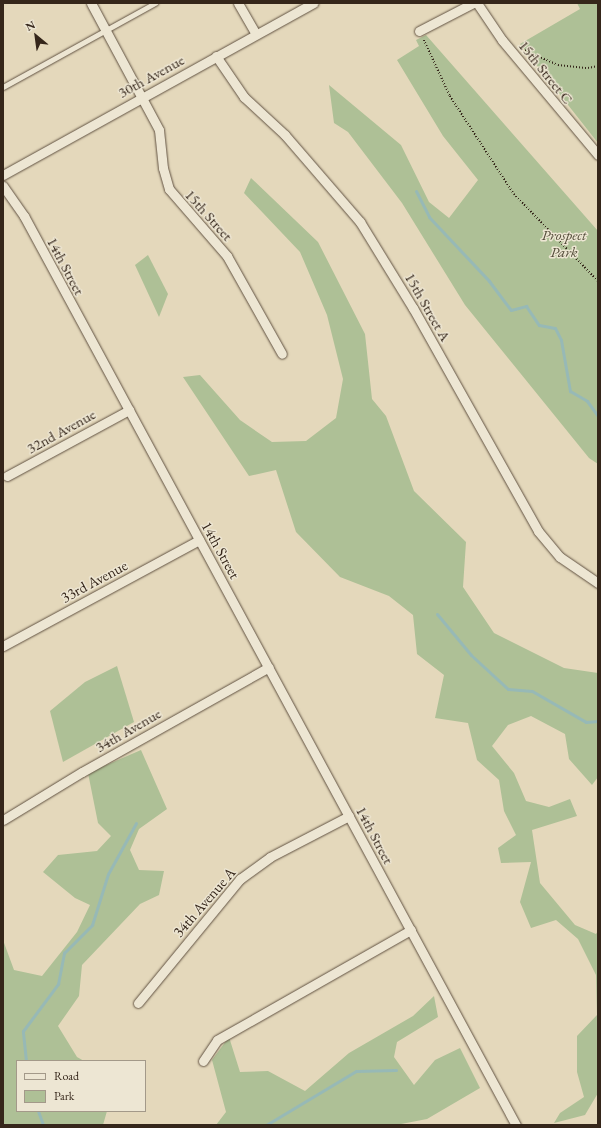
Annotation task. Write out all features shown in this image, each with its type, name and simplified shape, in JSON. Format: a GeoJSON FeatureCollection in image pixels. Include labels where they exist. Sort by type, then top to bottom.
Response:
{"type":"FeatureCollection","features":[{"type":"Feature","properties":{"kind":"street","name":"15th Street"},"geometry":{"type":"LineString","coordinates":[[91,3],[161,136],[162,168],[169,189],[227,256],[282,354]]}},
{"type":"Feature","properties":{"kind":"street"},"geometry":{"type":"LineString","coordinates":[[238,3],[256,34]]}},
{"type":"Feature","properties":{"kind":"street","name":"30th Avenue"},"geometry":{"type":"LineString","coordinates":[[3,174],[313,3]]}},
{"type":"Feature","properties":{"kind":"street"},"geometry":{"type":"LineString","coordinates":[[419,30],[473,3]]}},
{"type":"Feature","properties":{"kind":"street","name":"15th Street C"},"geometry":{"type":"LineString","coordinates":[[477,3],[502,40],[598,155]]}},
{"type":"Feature","properties":{"kind":"street","name":"15th Street A"},"geometry":{"type":"LineString","coordinates":[[216,56],[244,97],[285,135],[360,222],[413,308],[538,531],[560,557],[598,583]]}},
{"type":"Feature","properties":{"kind":"street","name":"14th Street"},"geometry":{"type":"LineString","coordinates":[[3,186],[18,206],[516,1125]]}},
{"type":"Feature","properties":{"kind":"street","name":"32nd Avenue"},"geometry":{"type":"LineString","coordinates":[[7,476],[129,410]]}},
{"type":"Feature","properties":{"kind":"street","name":"33rd Avenue"},"geometry":{"type":"LineString","coordinates":[[3,646],[199,540]]}},
{"type":"Feature","properties":{"kind":"street","name":"34th Avenue"},"geometry":{"type":"LineString","coordinates":[[3,820],[82,772],[269,667]]}},
{"type":"Feature","properties":{"kind":"street","name":"34th Avenue A"},"geometry":{"type":"LineString","coordinates":[[138,1003],[240,879],[270,858],[349,816]]}},
{"type":"Feature","properties":{"kind":"street"},"geometry":{"type":"LineString","coordinates":[[203,1061],[217,1040],[411,930]]}},
{"type":"Feature","properties":{"kind":"lane"},"geometry":{"type":"LineString","coordinates":[[3,87],[156,3]]}},
{"type":"Feature","properties":{"kind":"path"},"geometry":{"type":"LineString","coordinates":[[419,30],[450,96],[514,194],[598,281]]}},
{"type":"Feature","properties":{"kind":"path"},"geometry":{"type":"LineString","coordinates":[[516,46],[558,65],[588,68],[598,66]]}},
{"type":"Feature","properties":{"kind":"green space"},"geometry":{"type":"Polygon","coordinates":[[[577,3],[598,3],[598,143],[520,44],[580,9],[577,3]]]}},
{"type":"Feature","properties":{"kind":"green space","name":"Prospect Park"},"geometry":{"type":"Polygon","coordinates":[[[426,35],[598,231],[598,464],[589,458],[465,305],[402,203],[348,132],[334,123],[329,85],[401,145],[429,202],[449,218],[478,180],[443,136],[397,60],[419,46],[416,40],[426,35]]]}},
{"type":"Feature","properties":{"kind":"green space"},"geometry":{"type":"Polygon","coordinates":[[[251,178],[318,242],[365,334],[372,399],[386,416],[414,491],[466,542],[463,587],[494,633],[564,668],[598,673],[598,777],[592,785],[569,759],[565,734],[531,716],[508,725],[492,746],[514,773],[526,801],[549,807],[570,799],[577,816],[532,830],[540,883],[575,925],[596,934],[598,931],[598,1093],[585,1115],[554,1123],[560,1113],[584,1097],[577,1072],[577,1036],[597,1015],[596,975],[578,939],[556,920],[531,928],[520,902],[531,862],[501,863],[498,848],[516,835],[504,811],[499,780],[477,760],[468,723],[435,718],[444,675],[417,654],[413,615],[389,596],[340,577],[296,532],[276,470],[249,476],[183,377],[200,375],[240,420],[272,442],[306,441],[336,418],[343,379],[327,315],[300,252],[244,193],[251,178]]]}},
{"type":"Feature","properties":{"kind":"green space"},"geometry":{"type":"Polygon","coordinates":[[[148,255],[168,294],[159,317],[135,265],[148,255]]]}},
{"type":"Feature","properties":{"kind":"green space"},"geometry":{"type":"Polygon","coordinates":[[[117,666],[134,722],[63,762],[50,711],[85,682],[117,666]]]}},
{"type":"Feature","properties":{"kind":"green space"},"geometry":{"type":"Polygon","coordinates":[[[141,750],[167,809],[139,829],[130,850],[139,870],[164,871],[159,895],[140,904],[82,965],[79,996],[58,1026],[77,1057],[82,1060],[16,1060],[16,1112],[107,1112],[103,1125],[3,1125],[3,940],[14,970],[42,976],[77,932],[90,905],[75,898],[43,872],[58,855],[97,851],[111,836],[98,823],[88,773],[141,750]]]}},
{"type":"Feature","properties":{"kind":"green space"},"geometry":{"type":"Polygon","coordinates":[[[434,996],[438,1017],[397,1042],[394,1057],[414,1085],[435,1060],[460,1048],[480,1088],[427,1119],[396,1125],[216,1125],[226,1112],[212,1060],[229,1037],[240,1072],[268,1071],[305,1091],[349,1053],[413,1016],[434,996]]]}},
{"type":"Feature","properties":{"kind":"waterway"},"geometry":{"type":"LineString","coordinates":[[416,191],[429,217],[489,281],[511,310],[526,306],[539,325],[555,328],[561,340],[570,391],[587,401],[598,416]]}},
{"type":"Feature","properties":{"kind":"waterway"},"geometry":{"type":"LineString","coordinates":[[437,614],[471,655],[508,689],[532,691],[586,722],[598,721]]}},
{"type":"Feature","properties":{"kind":"waterway"},"geometry":{"type":"LineString","coordinates":[[26,1060],[23,1031],[58,984],[64,953],[92,925],[108,874],[136,823]]}},
{"type":"Feature","properties":{"kind":"waterway"},"geometry":{"type":"LineString","coordinates":[[266,1125],[356,1071],[396,1070]]}},
{"type":"Feature","properties":{"kind":"waterway"},"geometry":{"type":"LineString","coordinates":[[38,1112],[43,1125]]}}]}
